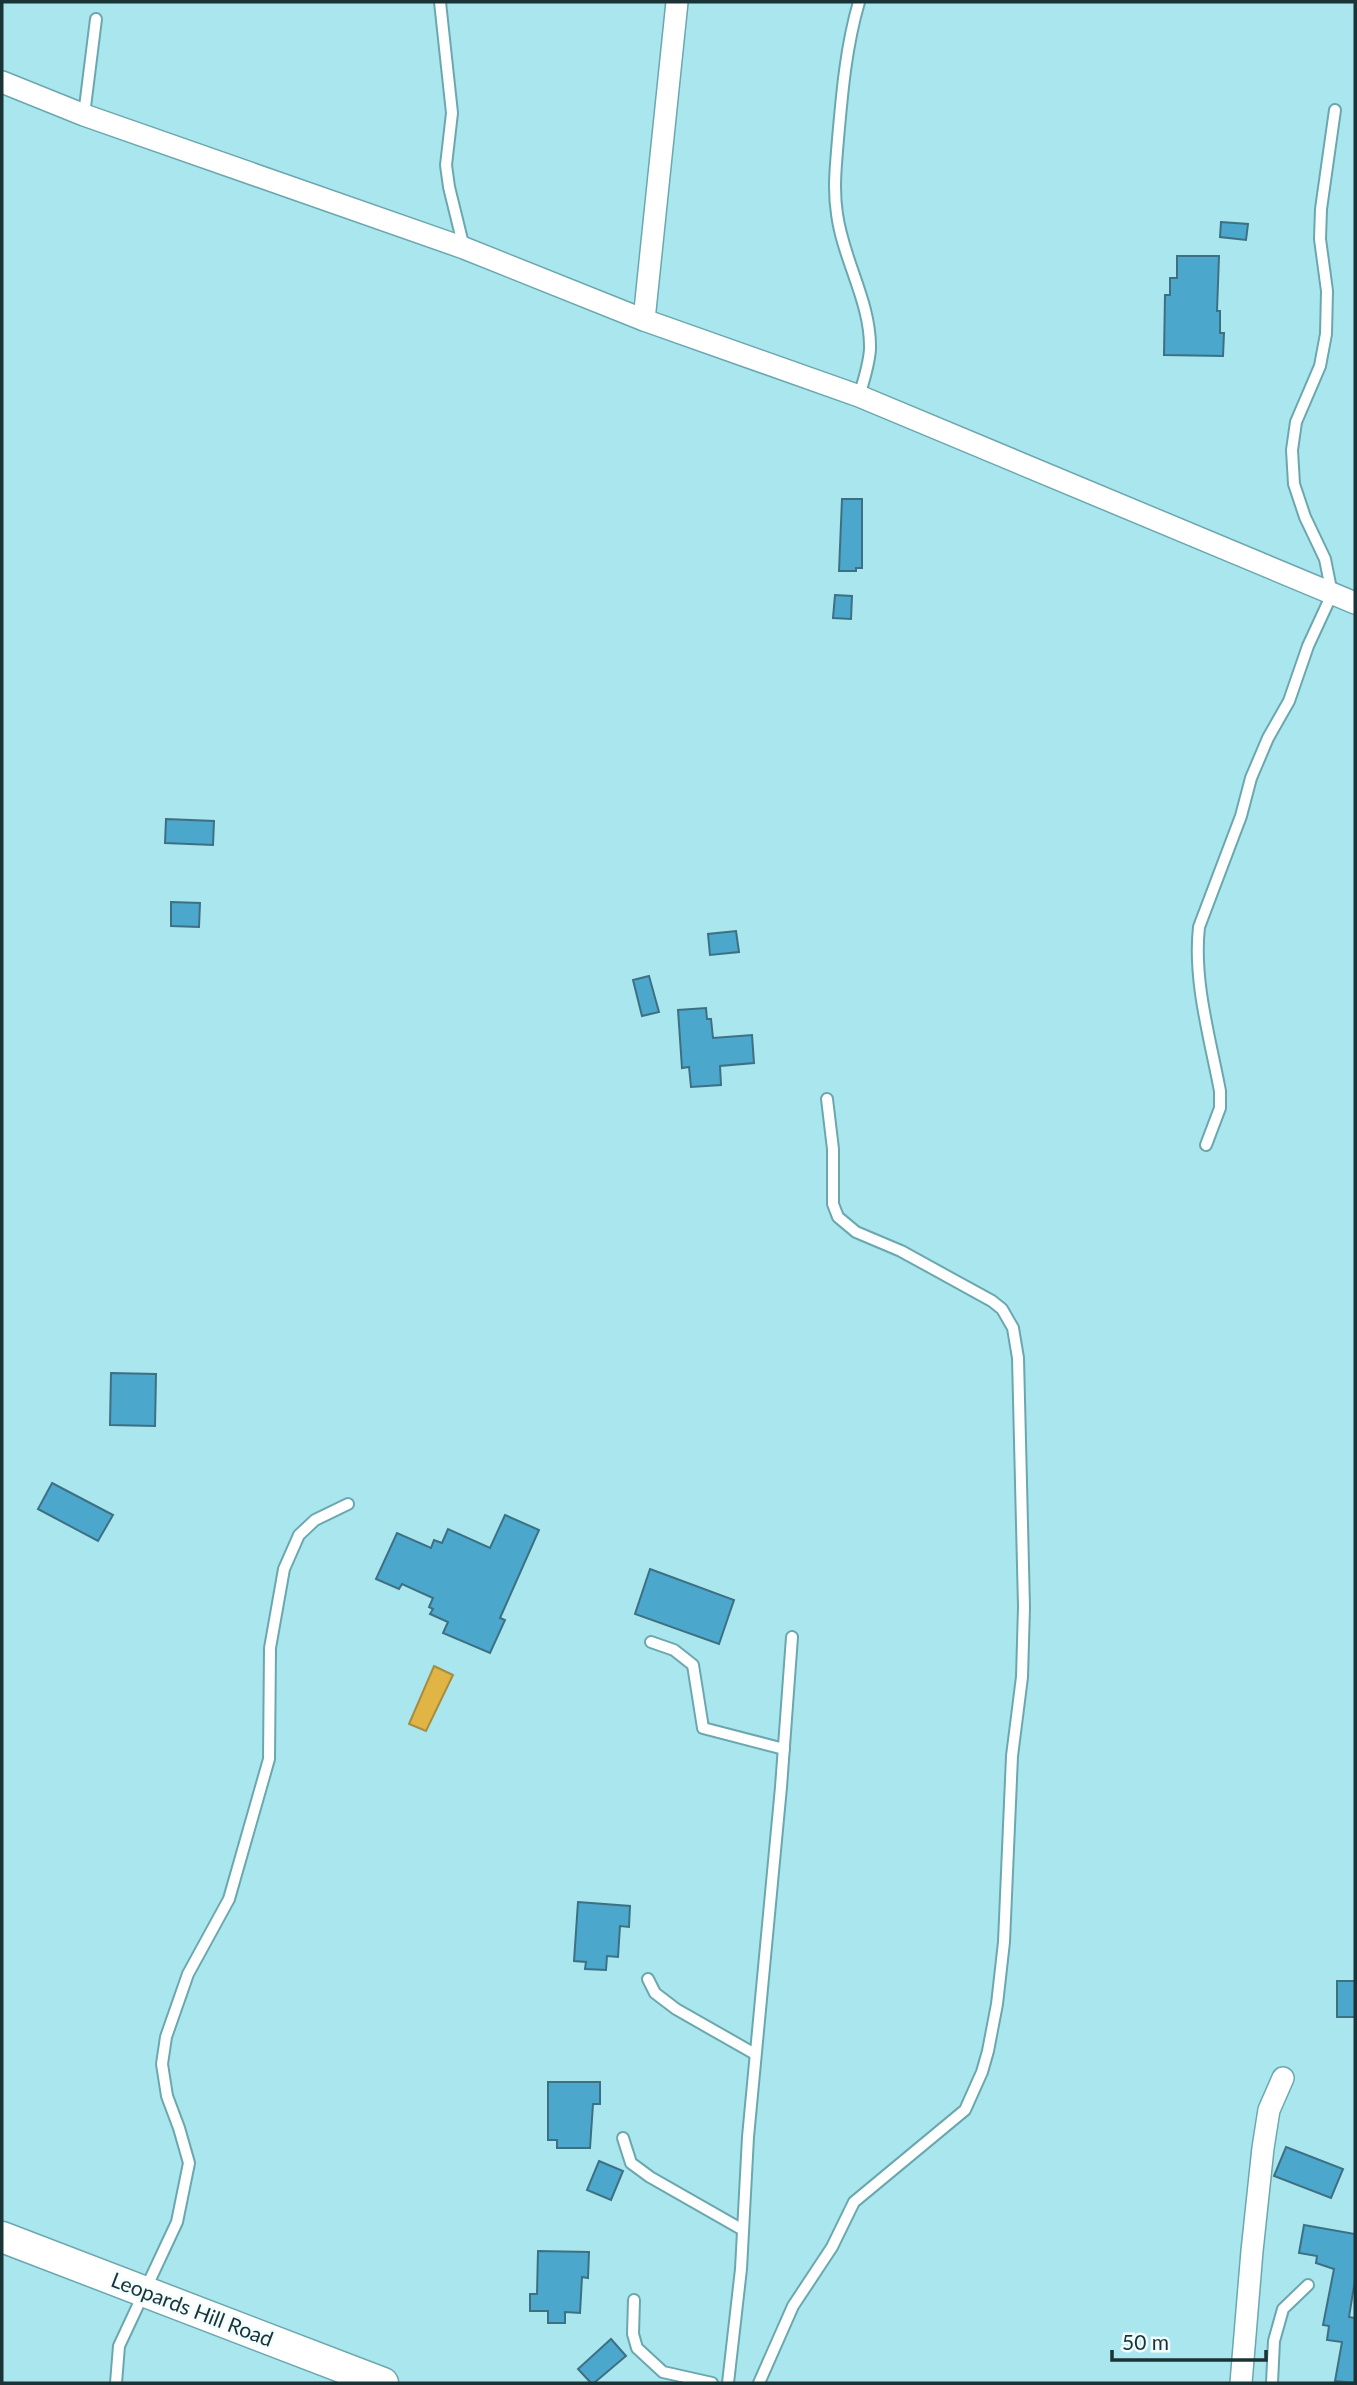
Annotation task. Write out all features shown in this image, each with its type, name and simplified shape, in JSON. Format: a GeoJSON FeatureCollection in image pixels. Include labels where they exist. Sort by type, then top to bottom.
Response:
{"type":"FeatureCollection","features":[{"type":"Feature","properties":{"kind":"main road","name":"Leopards Hill Road"},"geometry":{"type":"LineString","coordinates":[[2,2238],[383,2383]]}},
{"type":"Feature","properties":{"kind":"street"},"geometry":{"type":"LineString","coordinates":[[644,320],[677,2]]}},
{"type":"Feature","properties":{"kind":"street"},"geometry":{"type":"LineString","coordinates":[[2,82],[84,116],[464,248],[644,320],[859,396],[1355,603]]}},
{"type":"Feature","properties":{"kind":"street"},"geometry":{"type":"LineString","coordinates":[[1241,2383],[1263,2148],[1269,2110],[1283,2078]]}},
{"type":"Feature","properties":{"kind":"lane"},"geometry":{"type":"LineString","coordinates":[[440,2],[452,113],[446,165],[464,248]]}},
{"type":"Feature","properties":{"kind":"lane"},"geometry":{"type":"LineString","coordinates":[[859,2],[852,24],[841,102],[835,180],[837,214],[846,254],[865,309],[870,347],[867,370],[859,396]]}},
{"type":"Feature","properties":{"kind":"lane"},"geometry":{"type":"LineString","coordinates":[[84,116],[96,19]]}},
{"type":"Feature","properties":{"kind":"lane"},"geometry":{"type":"LineString","coordinates":[[1206,1145],[1220,1108],[1220,1091],[1199,972],[1199,927],[1241,816],[1251,778],[1268,738],[1289,701],[1308,646],[1332,594],[1325,559],[1305,517],[1294,484],[1292,450],[1296,422],[1320,366],[1326,334],[1327,291],[1320,239],[1321,209],[1335,110]]}},
{"type":"Feature","properties":{"kind":"lane"},"geometry":{"type":"LineString","coordinates":[[759,2383],[793,2306],[832,2247],[854,2202],[965,2110],[982,2072],[997,2004],[1004,1942],[1012,1756],[1022,1677],[1024,1607],[1021,1422],[1018,1358],[1013,1328],[1002,1309],[992,1301],[901,1251],[856,1232],[838,1217],[833,1204],[833,1149],[827,1099]]}},
{"type":"Feature","properties":{"kind":"lane"},"geometry":{"type":"LineString","coordinates":[[116,2383],[119,2346],[177,2222],[189,2163],[167,2096],[162,2064],[166,2036],[188,1974],[229,1899],[269,1759],[270,1648],[284,1569],[299,1535],[315,1520],[348,1504]]}},
{"type":"Feature","properties":{"kind":"lane"},"geometry":{"type":"LineString","coordinates":[[728,2383],[792,1637]]}},
{"type":"Feature","properties":{"kind":"lane"},"geometry":{"type":"LineString","coordinates":[[651,1642],[674,1650],[693,1665],[703,1728],[784,1749]]}},
{"type":"Feature","properties":{"kind":"lane"},"geometry":{"type":"LineString","coordinates":[[648,1979],[655,1993],[676,2009],[755,2054]]}},
{"type":"Feature","properties":{"kind":"lane"},"geometry":{"type":"LineString","coordinates":[[623,2138],[631,2163],[650,2177],[743,2230]]}},
{"type":"Feature","properties":{"kind":"lane"},"geometry":{"type":"LineString","coordinates":[[1272,2383],[1274,2341],[1283,2309],[1308,2285]]}},
{"type":"Feature","properties":{"kind":"lane"},"geometry":{"type":"LineString","coordinates":[[634,2300],[633,2334],[637,2348],[663,2371],[712,2383]]}},
{"type":"Feature","properties":{"kind":"shaded area"},"geometry":{"type":"Polygon","coordinates":[[[434,1666],[453,1675],[426,1731],[409,1724],[434,1666]]]}},
{"type":"Feature","properties":{"kind":"building"},"geometry":{"type":"Polygon","coordinates":[[[1221,222],[1248,224],[1246,240],[1220,237],[1221,222]]]}},
{"type":"Feature","properties":{"kind":"building"},"geometry":{"type":"Polygon","coordinates":[[[1177,256],[1219,256],[1217,311],[1220,311],[1220,333],[1224,333],[1223,356],[1164,355],[1165,295],[1170,295],[1170,278],[1177,278],[1177,256]]]}},
{"type":"Feature","properties":{"kind":"building"},"geometry":{"type":"Polygon","coordinates":[[[842,499],[862,499],[862,568],[856,568],[856,571],[839,571],[842,499]]]}},
{"type":"Feature","properties":{"kind":"building"},"geometry":{"type":"Polygon","coordinates":[[[835,595],[852,596],[851,619],[833,618],[835,595]]]}},
{"type":"Feature","properties":{"kind":"building"},"geometry":{"type":"Polygon","coordinates":[[[166,819],[214,821],[213,845],[165,843],[166,819]]]}},
{"type":"Feature","properties":{"kind":"building"},"geometry":{"type":"Polygon","coordinates":[[[171,902],[200,903],[199,927],[171,926],[171,902]]]}},
{"type":"Feature","properties":{"kind":"building"},"geometry":{"type":"Polygon","coordinates":[[[736,931],[739,952],[710,955],[708,934],[736,931]]]}},
{"type":"Feature","properties":{"kind":"building"},"geometry":{"type":"Polygon","coordinates":[[[649,976],[659,1012],[642,1016],[633,980],[649,976]]]}},
{"type":"Feature","properties":{"kind":"building"},"geometry":{"type":"Polygon","coordinates":[[[706,1008],[707,1019],[711,1019],[713,1038],[752,1035],[754,1063],[720,1066],[721,1085],[691,1087],[689,1067],[682,1068],[678,1010],[706,1008]]]}},
{"type":"Feature","properties":{"kind":"building"},"geometry":{"type":"Polygon","coordinates":[[[111,1373],[156,1374],[155,1426],[110,1425],[111,1373]]]}},
{"type":"Feature","properties":{"kind":"building"},"geometry":{"type":"Polygon","coordinates":[[[52,1483],[113,1515],[98,1541],[38,1509],[52,1483]]]}},
{"type":"Feature","properties":{"kind":"building"},"geometry":{"type":"Polygon","coordinates":[[[505,1515],[539,1530],[500,1618],[505,1620],[490,1653],[443,1633],[448,1622],[430,1614],[433,1609],[429,1607],[433,1598],[402,1584],[399,1589],[376,1579],[397,1533],[431,1548],[434,1540],[442,1543],[448,1529],[490,1548],[505,1515]]]}},
{"type":"Feature","properties":{"kind":"building"},"geometry":{"type":"Polygon","coordinates":[[[650,1569],[734,1600],[719,1644],[635,1614],[650,1569]]]}},
{"type":"Feature","properties":{"kind":"building"},"geometry":{"type":"Polygon","coordinates":[[[578,1902],[630,1906],[629,1927],[620,1926],[618,1957],[607,1956],[606,1970],[585,1969],[586,1962],[574,1961],[578,1902]]]}},
{"type":"Feature","properties":{"kind":"building"},"geometry":{"type":"Polygon","coordinates":[[[1337,1981],[1355,1981],[1355,2017],[1337,2017],[1337,1981]]]}},
{"type":"Feature","properties":{"kind":"building"},"geometry":{"type":"Polygon","coordinates":[[[548,2082],[600,2082],[600,2104],[593,2104],[590,2148],[557,2148],[557,2140],[548,2140],[548,2082]]]}},
{"type":"Feature","properties":{"kind":"building"},"geometry":{"type":"Polygon","coordinates":[[[1286,2147],[1343,2169],[1331,2198],[1274,2176],[1286,2147]]]}},
{"type":"Feature","properties":{"kind":"building"},"geometry":{"type":"Polygon","coordinates":[[[599,2161],[623,2171],[611,2200],[587,2190],[599,2161]]]}},
{"type":"Feature","properties":{"kind":"building"},"geometry":{"type":"Polygon","coordinates":[[[1304,2225],[1355,2234],[1355,2280],[1349,2317],[1355,2318],[1355,2383],[1335,2381],[1342,2342],[1327,2340],[1329,2326],[1323,2325],[1334,2269],[1316,2263],[1317,2256],[1299,2253],[1304,2225]]]}},
{"type":"Feature","properties":{"kind":"building"},"geometry":{"type":"Polygon","coordinates":[[[538,2251],[589,2252],[588,2278],[582,2277],[580,2313],[565,2312],[565,2323],[548,2323],[548,2311],[530,2311],[530,2294],[537,2294],[538,2251]]]}},
{"type":"Feature","properties":{"kind":"building"},"geometry":{"type":"Polygon","coordinates":[[[611,2339],[626,2356],[591,2383],[578,2369],[611,2339]]]}}]}
